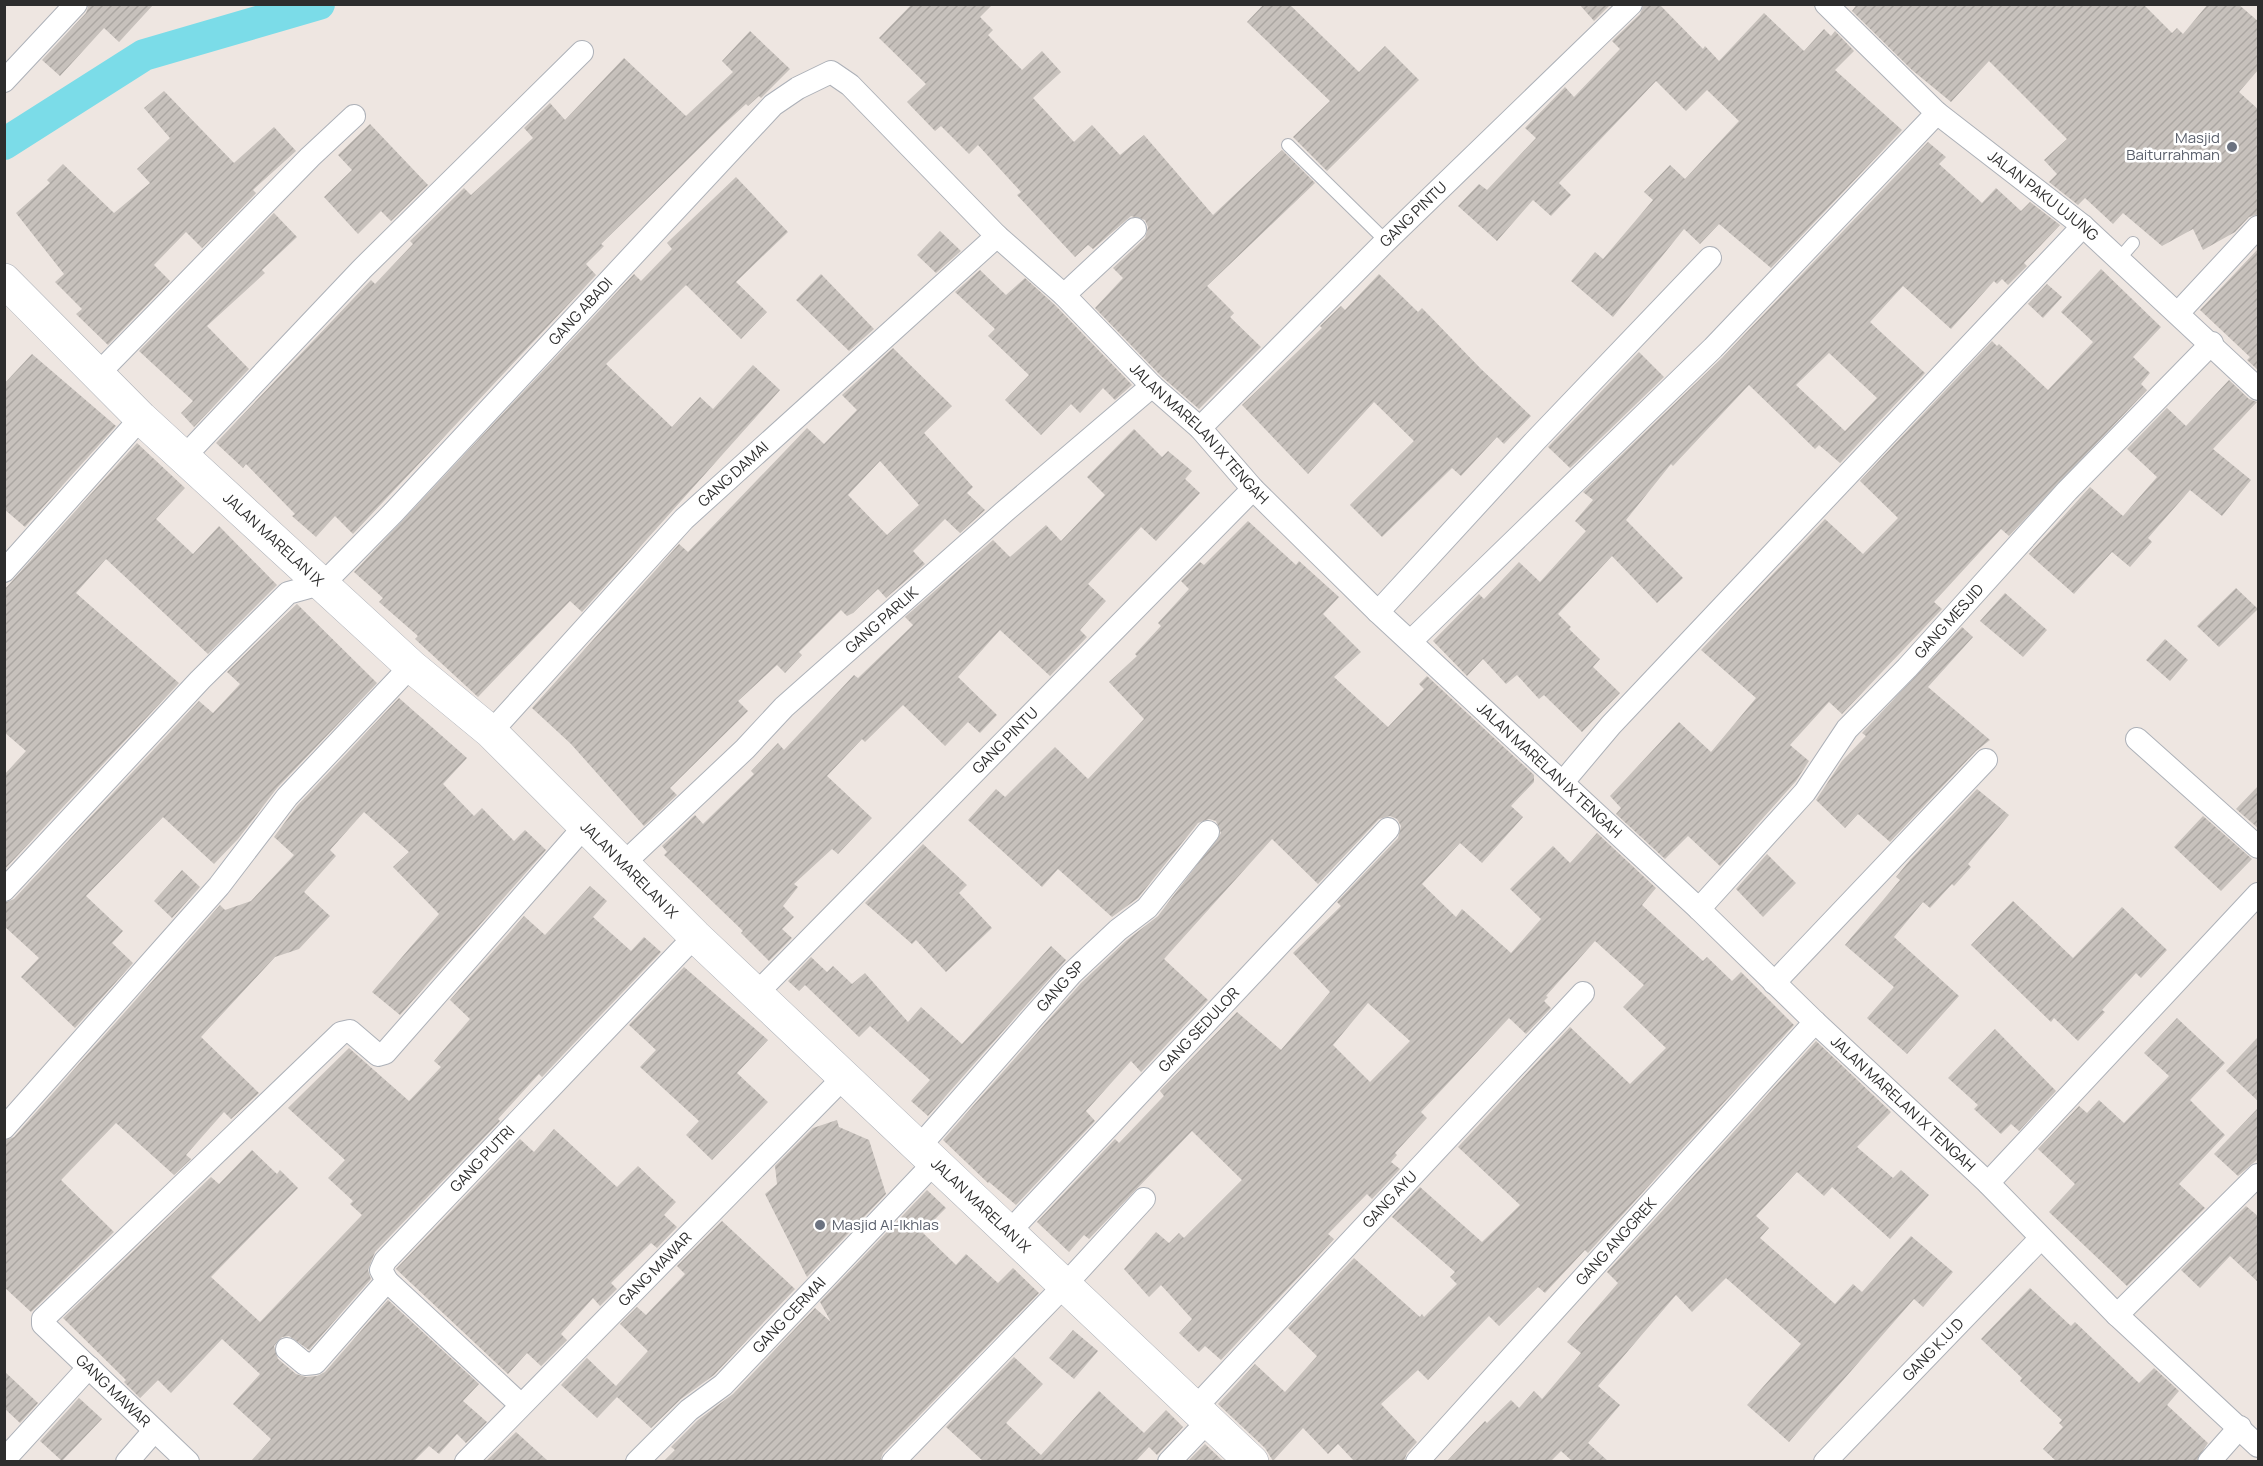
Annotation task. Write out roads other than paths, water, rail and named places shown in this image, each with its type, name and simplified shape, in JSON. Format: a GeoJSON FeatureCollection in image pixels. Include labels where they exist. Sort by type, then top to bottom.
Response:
{"type":"FeatureCollection","features":[{"type":"Feature","properties":{"kind":"main road","name":"JALAN MARELAN IX"},"geometry":{"type":"LineString","coordinates":[[4,280],[141,418],[324,583],[411,666],[491,732],[695,936],[1252,1461]]}},
{"type":"Feature","properties":{"kind":"street"},"geometry":{"type":"LineString","coordinates":[[4,81],[76,4]]}},
{"type":"Feature","properties":{"kind":"street","name":"GANG PINTU"},"geometry":{"type":"LineString","coordinates":[[1200,428],[1386,242],[1631,4]]}},
{"type":"Feature","properties":{"kind":"street","name":"JALAN PAKU UJUNG"},"geometry":{"type":"LineString","coordinates":[[1826,4],[1937,112],[2083,226],[2126,251],[2179,312],[2259,389]]}},
{"type":"Feature","properties":{"kind":"street"},"geometry":{"type":"LineString","coordinates":[[184,457],[362,269],[582,52]]}},
{"type":"Feature","properties":{"kind":"street","name":"GANG ABADI"},"geometry":{"type":"LineString","coordinates":[[324,583],[393,513],[773,105],[798,88],[831,72],[850,85]]}},
{"type":"Feature","properties":{"kind":"street","name":"JALAN MARELAN IX TENGAH"},"geometry":{"type":"LineString","coordinates":[[850,85],[997,236],[1064,295],[1152,386],[1200,428],[1253,489],[1378,612],[1699,909],[1815,1022],[1988,1183],[2117,1315],[2259,1446]]}},
{"type":"Feature","properties":{"kind":"street"},"geometry":{"type":"LineString","coordinates":[[1411,641],[1713,348],[1937,112]]}},
{"type":"Feature","properties":{"kind":"street"},"geometry":{"type":"LineString","coordinates":[[98,374],[310,157],[354,116]]}},
{"type":"Feature","properties":{"kind":"street"},"geometry":{"type":"LineString","coordinates":[[1563,782],[1635,699],[2083,226]]}},
{"type":"Feature","properties":{"kind":"street"},"geometry":{"type":"LineString","coordinates":[[2179,312],[2259,226]]}},
{"type":"Feature","properties":{"kind":"street"},"geometry":{"type":"LineString","coordinates":[[1064,295],[1136,230]]}},
{"type":"Feature","properties":{"kind":"street","name":"GANG DAMAI"},"geometry":{"type":"LineString","coordinates":[[491,732],[684,519],[997,236]]}},
{"type":"Feature","properties":{"kind":"street"},"geometry":{"type":"LineString","coordinates":[[1378,612],[1535,441],[1710,258]]}},
{"type":"Feature","properties":{"kind":"street","name":"GANG MESJID"},"geometry":{"type":"LineString","coordinates":[[1699,909],[1805,792],[1847,729],[1906,668],[2067,491],[2212,343]]}},
{"type":"Feature","properties":{"kind":"street","name":"GANG PARLIK"},"geometry":{"type":"LineString","coordinates":[[622,865],[746,749],[784,707],[1004,512],[1152,386]]}},
{"type":"Feature","properties":{"kind":"street"},"geometry":{"type":"LineString","coordinates":[[4,571],[141,418]]}},
{"type":"Feature","properties":{"kind":"street","name":"GANG PINTU"},"geometry":{"type":"LineString","coordinates":[[757,993],[1253,489]]}},
{"type":"Feature","properties":{"kind":"street"},"geometry":{"type":"LineString","coordinates":[[4,890],[200,680],[288,593],[324,583]]}},
{"type":"Feature","properties":{"kind":"street"},"geometry":{"type":"LineString","coordinates":[[4,1128],[219,886],[287,797],[411,666]]}},
{"type":"Feature","properties":{"kind":"street"},"geometry":{"type":"LineString","coordinates":[[2137,739],[2259,847]]}},
{"type":"Feature","properties":{"kind":"street"},"geometry":{"type":"LineString","coordinates":[[1774,983],[1986,760]]}},
{"type":"Feature","properties":{"kind":"street","name":"GANG MAWAR"},"geometry":{"type":"LineString","coordinates":[[188,1461],[42,1324],[43,1319],[341,1033],[350,1031],[378,1055],[385,1053],[584,827]]}},
{"type":"Feature","properties":{"kind":"street","name":"GANG SEDULOR"},"geometry":{"type":"LineString","coordinates":[[1010,1231],[1388,829]]}},
{"type":"Feature","properties":{"kind":"street","name":"GANG SP"},"geometry":{"type":"LineString","coordinates":[[927,1154],[1071,974],[1118,930],[1147,909],[1208,832]]}},
{"type":"Feature","properties":{"kind":"street"},"geometry":{"type":"LineString","coordinates":[[1988,1183],[2259,894]]}},
{"type":"Feature","properties":{"kind":"street","name":"GANG PUTRI"},"geometry":{"type":"LineString","coordinates":[[387,1281],[381,1270],[385,1261],[695,936]]}},
{"type":"Feature","properties":{"kind":"street","name":"GANG AYU"},"geometry":{"type":"LineString","coordinates":[[1169,1461],[1203,1414],[1583,993]]}},
{"type":"Feature","properties":{"kind":"street","name":"GANG ANGGREK"},"geometry":{"type":"LineString","coordinates":[[1417,1461],[1815,1022]]}},
{"type":"Feature","properties":{"kind":"street","name":"GANG MAWAR"},"geometry":{"type":"LineString","coordinates":[[466,1461],[844,1077]]}},
{"type":"Feature","properties":{"kind":"street","name":"GANG CERMAI"},"geometry":{"type":"LineString","coordinates":[[637,1461],[689,1410],[723,1385],[927,1154]]}},
{"type":"Feature","properties":{"kind":"street"},"geometry":{"type":"LineString","coordinates":[[2117,1315],[2259,1175]]}},
{"type":"Feature","properties":{"kind":"street"},"geometry":{"type":"LineString","coordinates":[[893,1461],[1066,1284],[1144,1199]]}},
{"type":"Feature","properties":{"kind":"street","name":"GANG K.U.D"},"geometry":{"type":"LineString","coordinates":[[1826,1461],[2041,1238]]}},
{"type":"Feature","properties":{"kind":"street"},"geometry":{"type":"LineString","coordinates":[[287,1349],[305,1364],[315,1363],[387,1281],[522,1405]]}},
{"type":"Feature","properties":{"kind":"street"},"geometry":{"type":"LineString","coordinates":[[4,1460],[89,1367]]}},
{"type":"Feature","properties":{"kind":"street"},"geometry":{"type":"LineString","coordinates":[[2209,1461],[2240,1427]]}},
{"type":"Feature","properties":{"kind":"street"},"geometry":{"type":"LineString","coordinates":[[128,1461],[154,1431]]}},
{"type":"Feature","properties":{"kind":"lane"},"geometry":{"type":"LineString","coordinates":[[1288,145],[1386,242]]}},
{"type":"Feature","properties":{"kind":"waterway"},"geometry":{"type":"LineString","coordinates":[[4,144],[144,55],[319,4]]}},
{"type":"Feature","properties":{"kind":"place","name":"Masjid Baiturrahman"},"geometry":{"type":"Point","coordinates":[2232,147]}},
{"type":"Feature","properties":{"kind":"place","name":"Masjid Al-Ikhlas"},"geometry":{"type":"Point","coordinates":[820,1225]}}]}
